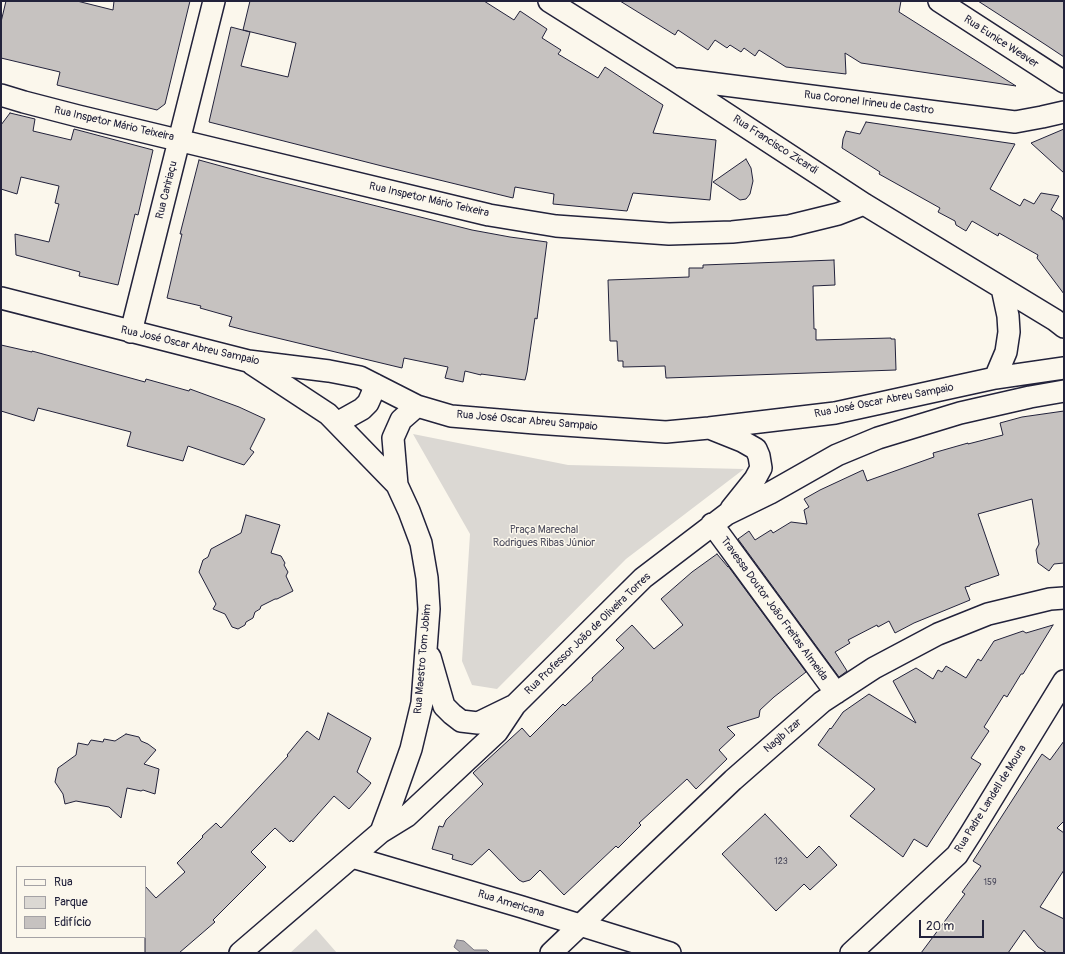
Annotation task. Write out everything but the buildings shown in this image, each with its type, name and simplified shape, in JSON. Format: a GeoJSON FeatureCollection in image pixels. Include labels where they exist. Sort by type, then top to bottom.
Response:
{"type":"FeatureCollection","features":[{"type":"Feature","properties":{"kind":"street","name":"Rua Caririaçu"},"geometry":{"type":"LineString","coordinates":[[131,332],[214,1]]}},
{"type":"Feature","properties":{"kind":"street","name":"Rua Francisco Zicardi"},"geometry":{"type":"LineString","coordinates":[[549,1],[673,79],[864,204],[1055,320],[1064,327]]}},
{"type":"Feature","properties":{"kind":"street","name":"Rua Eunice Weaver"},"geometry":{"type":"LineString","coordinates":[[939,1],[1064,82]]}},
{"type":"Feature","properties":{"kind":"street","name":"Rua Coronel Irineu de Castro"},"geometry":{"type":"LineString","coordinates":[[673,79],[1015,122],[1064,112]]}},
{"type":"Feature","properties":{"kind":"street","name":"Rua Inspetor Mário Teixeira"},"geometry":{"type":"LineString","coordinates":[[1,95],[78,116],[489,215],[556,226],[669,234],[732,232],[789,226],[838,214],[864,204]]}},
{"type":"Feature","properties":{"kind":"street"},"geometry":{"type":"LineString","coordinates":[[995,378],[1006,352],[1009,332],[1008,316],[1002,288]]}},
{"type":"Feature","properties":{"kind":"street","name":"Rua José Oscar Abreu Sampaio"},"geometry":{"type":"LineString","coordinates":[[1,298],[248,361],[329,371],[360,377],[417,406],[451,416],[666,432],[835,413],[995,378],[1064,368]]}},
{"type":"Feature","properties":{"kind":"street","name":"Rua Maestro Tom Jobim"},"geometry":{"type":"LineString","coordinates":[[248,361],[328,414],[397,484]]}},
{"type":"Feature","properties":{"kind":"street"},"geometry":{"type":"LineString","coordinates":[[313,404],[316,380],[321,375],[329,371]]}},
{"type":"Feature","properties":{"kind":"street"},"geometry":{"type":"LineString","coordinates":[[337,423],[362,409],[368,403],[374,384]]}},
{"type":"Feature","properties":{"kind":"street","name":"Rua Professor João de Oliveira Torres"},"geometry":{"type":"LineString","coordinates":[[240,953],[381,832],[407,816],[497,732],[515,705],[643,578],[719,519],[770,493],[837,455],[878,438],[960,413],[1064,391]]}},
{"type":"Feature","properties":{"kind":"street","name":"Rua Maestro Tom Jobim"},"geometry":{"type":"LineString","coordinates":[[381,832],[411,748],[422,704],[429,608],[427,578],[421,543],[397,484],[393,438],[400,420],[417,406]]}},
{"type":"Feature","properties":{"kind":"street"},"geometry":{"type":"LineString","coordinates":[[709,428],[742,441],[756,449],[760,456],[761,468],[755,479],[719,519]]}},
{"type":"Feature","properties":{"kind":"street","name":"Travessa Doutor João Freitas Almeida"},"geometry":{"type":"LineString","coordinates":[[719,519],[836,693]]}},
{"type":"Feature","properties":{"kind":"street","name":"Nagib Izar"},"geometry":{"type":"LineString","coordinates":[[550,953],[733,780],[822,702],[874,668],[938,634],[988,614],[1050,599],[1064,598]]}},
{"type":"Feature","properties":{"kind":"street"},"geometry":{"type":"LineString","coordinates":[[426,641],[444,706],[461,721],[478,723],[515,705]]}},
{"type":"Feature","properties":{"kind":"street","name":"Rua Padre Landell de Moura"},"geometry":{"type":"LineString","coordinates":[[851,953],[957,854],[1064,681]]}},
{"type":"Feature","properties":{"kind":"street","name":"Rua Americana"},"geometry":{"type":"LineString","coordinates":[[352,857],[522,907],[670,953]]}},
{"type":"Feature","properties":{"kind":"green space","name":"Praça Marechal Rodrigues Ribas Júnior"},"geometry":{"type":"Polygon","coordinates":[[[413,434],[568,465],[744,469],[626,559],[497,689],[472,685],[462,661],[470,534],[413,434]]]}},
{"type":"Feature","properties":{"kind":"green space"},"geometry":{"type":"Polygon","coordinates":[[[316,929],[337,953],[290,953],[316,929]]]}},
{"type":"Feature","properties":{"kind":"shaded area"},"geometry":{"type":"Polygon","coordinates":[[[457,940],[464,941],[474,950],[487,950],[490,953],[461,953],[454,947],[457,940]]]}}]}
